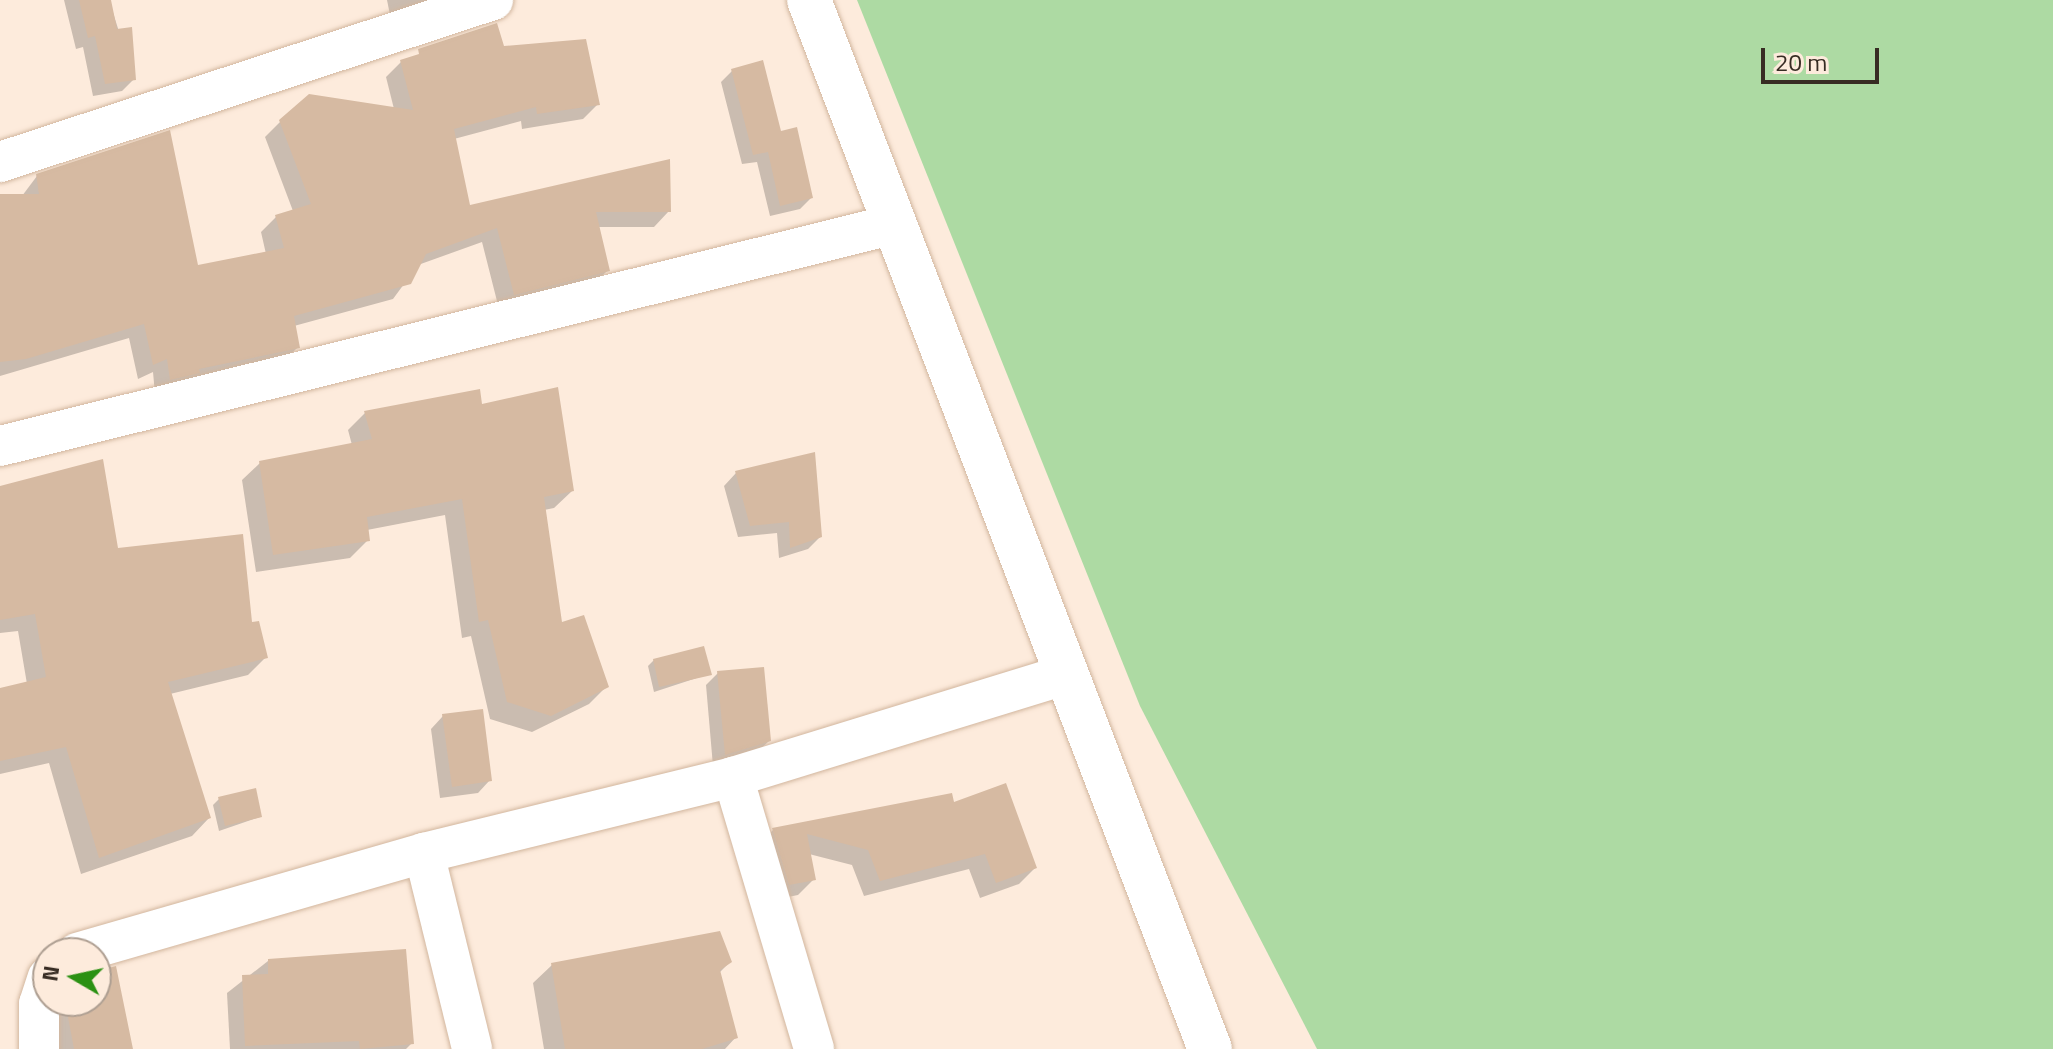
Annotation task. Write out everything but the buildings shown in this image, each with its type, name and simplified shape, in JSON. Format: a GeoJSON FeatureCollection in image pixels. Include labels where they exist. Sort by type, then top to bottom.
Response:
{"type":"FeatureCollection","features":[{"type":"Feature","properties":{"kind":"street"},"geometry":{"type":"LineString","coordinates":[[0,162],[493,0]]}},
{"type":"Feature","properties":{"kind":"street"},"geometry":{"type":"LineString","coordinates":[[809,0],[1210,1049]]}},
{"type":"Feature","properties":{"kind":"street"},"geometry":{"type":"LineString","coordinates":[[0,446],[895,224]]}},
{"type":"Feature","properties":{"kind":"street"},"geometry":{"type":"LineString","coordinates":[[112,943],[424,853],[733,777],[1068,674]]}},
{"type":"Feature","properties":{"kind":"street"},"geometry":{"type":"LineString","coordinates":[[733,777],[814,1049]]}},
{"type":"Feature","properties":{"kind":"street"},"geometry":{"type":"LineString","coordinates":[[424,853],[472,1049]]}},
{"type":"Feature","properties":{"kind":"street"},"geometry":{"type":"LineString","coordinates":[[39,1017],[39,1049]]}},
{"type":"Feature","properties":{"kind":"green space"},"geometry":{"type":"Polygon","coordinates":[[[857,0],[2053,0],[2053,1049],[1317,1049],[1140,706],[857,0]]]}}]}
